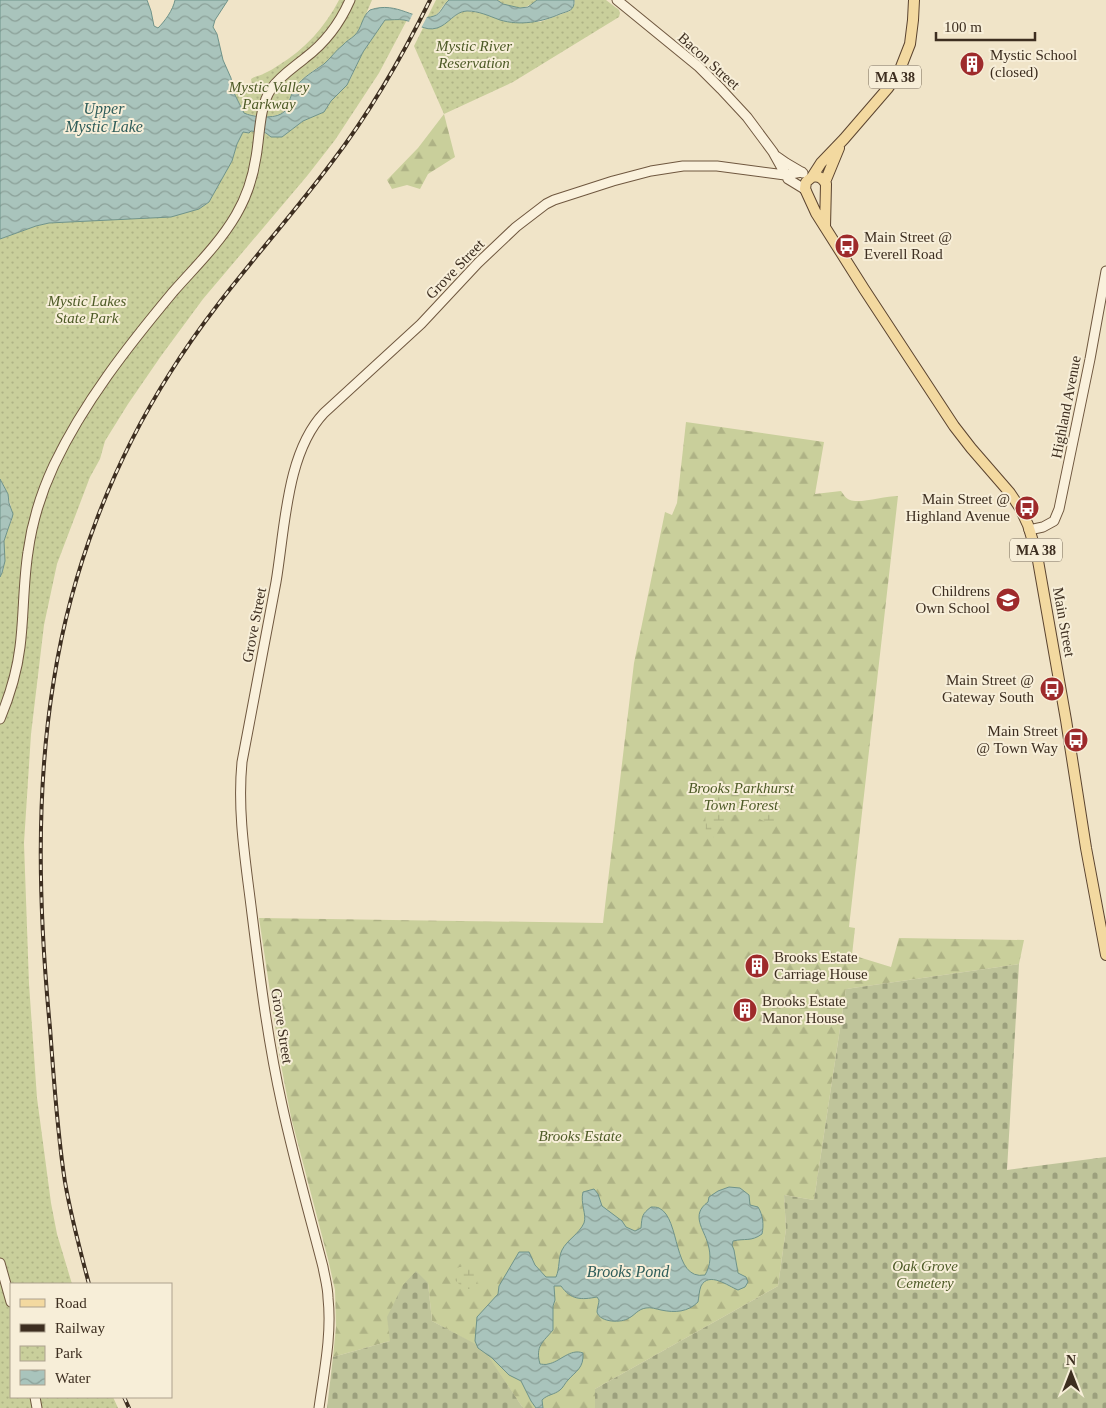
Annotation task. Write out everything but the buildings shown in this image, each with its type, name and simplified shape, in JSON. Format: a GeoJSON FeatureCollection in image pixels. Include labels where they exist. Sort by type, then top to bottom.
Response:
{"type":"FeatureCollection","features":[{"type":"Feature","properties":{"kind":"main road","name":"MA 38"},"geometry":{"type":"LineString","coordinates":[[806,191],[808,175],[844,139],[890,84],[901,67],[911,39],[914,0]]}},
{"type":"Feature","properties":{"kind":"main road","name":"MA 38"},"geometry":{"type":"LineString","coordinates":[[825,227],[825,186],[833,161],[844,139]]}},
{"type":"Feature","properties":{"kind":"main road"},"geometry":{"type":"LineString","coordinates":[[806,191],[815,197],[821,195],[825,186],[820,177],[808,175]]}},
{"type":"Feature","properties":{"kind":"main road","name":"Main Street"},"geometry":{"type":"LineString","coordinates":[[806,191],[825,227],[954,426],[970,448],[1010,493],[1020,508],[1030,530],[1037,555],[1071,748],[1086,848],[1106,955]]}},
{"type":"Feature","properties":{"kind":"street"},"geometry":{"type":"LineString","coordinates":[[0,718],[14,679],[20,648],[26,566],[33,525],[43,490],[54,466],[71,432],[118,362],[230,224],[243,202],[256,162],[265,101],[272,88],[284,74],[314,51],[326,38],[337,24],[350,0]]}},
{"type":"Feature","properties":{"kind":"street","name":"Bacon Street"},"geometry":{"type":"LineString","coordinates":[[621,1],[721,88],[741,110],[772,152],[785,175],[806,191]]}},
{"type":"Feature","properties":{"kind":"street","name":"Bacon Street"},"geometry":{"type":"LineString","coordinates":[[772,152],[786,163],[808,175]]}},
{"type":"Feature","properties":{"kind":"street","name":"Grove Street"},"geometry":{"type":"LineString","coordinates":[[319,1408],[329,1313],[327,1287],[282,1105],[273,1059],[256,947],[243,839],[240,787],[242,762],[276,579],[292,479],[299,452],[310,430],[324,412],[422,324],[478,263],[516,227],[546,204],[613,181],[650,171],[683,166],[717,166],[785,175],[808,175]]}},
{"type":"Feature","properties":{"kind":"street","name":"Highland Avenue"},"geometry":{"type":"LineString","coordinates":[[1030,530],[1042,527],[1054,520],[1059,509],[1106,271]]}},
{"type":"Feature","properties":{"kind":"street"},"geometry":{"type":"LineString","coordinates":[[0,1262],[10,1298]]}},
{"type":"Feature","properties":{"kind":"green space","name":"Mystic Valley Parkway"},"geometry":{"type":"Polygon","coordinates":[[[339,0],[372,0],[355,35],[325,63],[300,81],[294,89],[287,108],[281,114],[268,117],[245,114],[234,95],[232,85],[252,85],[251,79],[288,59],[306,45],[321,28],[339,0]]]}},
{"type":"Feature","properties":{"kind":"green space"},"geometry":{"type":"Polygon","coordinates":[[[436,0],[449,0],[438,13],[427,18],[436,0]]]}},
{"type":"Feature","properties":{"kind":"green space"},"geometry":{"type":"Polygon","coordinates":[[[497,0],[537,0],[527,6],[517,8],[507,6],[497,0]]]}},
{"type":"Feature","properties":{"kind":"green space","name":"Mystic River Reservation"},"geometry":{"type":"Polygon","coordinates":[[[574,0],[606,0],[619,10],[619,17],[513,82],[444,114],[414,46],[423,28],[428,29],[442,26],[459,13],[466,11],[482,13],[506,21],[540,22],[570,11],[575,3],[574,0]]]}},
{"type":"Feature","properties":{"kind":"green space","name":"Mystic Lakes State Park"},"geometry":{"type":"Polygon","coordinates":[[[385,20],[407,20],[379,73],[335,140],[203,299],[128,404],[105,441],[100,459],[90,477],[57,564],[44,625],[31,734],[24,843],[29,984],[37,1098],[51,1203],[57,1234],[72,1283],[10,1283],[10,1398],[113,1398],[118,1408],[0,1408],[0,577],[4,564],[5,539],[12,520],[12,511],[5,488],[0,479],[0,239],[49,223],[142,218],[199,209],[209,202],[232,161],[243,132],[249,133],[251,131],[282,137],[303,121],[319,114],[326,109],[350,80],[363,52],[385,20]]]}},
{"type":"Feature","properties":{"kind":"green space"},"geometry":{"type":"Polygon","coordinates":[[[444,114],[455,157],[428,174],[420,189],[407,185],[392,189],[387,180],[418,148],[444,114]]]}},
{"type":"Feature","properties":{"kind":"green space","name":"Brooks Estate"},"geometry":{"type":"Polygon","coordinates":[[[686,422],[824,442],[815,494],[841,491],[847,498],[854,501],[898,496],[849,927],[855,928],[852,955],[891,967],[899,938],[1024,940],[1019,964],[846,989],[814,1200],[784,1195],[786,1229],[778,1286],[595,1389],[595,1408],[523,1408],[483,1349],[432,1321],[428,1283],[390,1341],[333,1357],[336,1327],[335,1290],[291,1117],[281,1065],[259,918],[603,923],[634,663],[665,512],[672,515],[677,503],[686,422]]]}},
{"type":"Feature","properties":{"kind":"green space"},"geometry":{"type":"Polygon","coordinates":[[[697,788],[721,792],[746,804],[751,802],[757,795],[782,814],[773,825],[755,816],[736,814],[724,821],[713,838],[707,838],[705,807],[694,792],[697,788]]]}},
{"type":"Feature","properties":{"kind":"green space","name":"Oak Grove Cemetery"},"geometry":{"type":"Polygon","coordinates":[[[1019,964],[1007,1170],[1106,1157],[1106,1408],[595,1408],[595,1389],[778,1286],[786,1229],[784,1195],[814,1200],[846,989],[1019,964]]]}},
{"type":"Feature","properties":{"kind":"green space"},"geometry":{"type":"Polygon","coordinates":[[[464,1265],[473,1266],[478,1275],[475,1287],[470,1289],[464,1289],[453,1278],[455,1269],[464,1265]]]}},
{"type":"Feature","properties":{"kind":"green space"},"geometry":{"type":"Polygon","coordinates":[[[416,1271],[428,1283],[432,1321],[483,1348],[523,1408],[327,1408],[333,1357],[390,1341],[387,1317],[403,1285],[416,1271]]]}},
{"type":"Feature","properties":{"kind":"water","name":"Upper Mystic Lake"},"geometry":{"type":"Polygon","coordinates":[[[0,0],[147,0],[154,26],[158,28],[168,15],[175,0],[228,0],[215,20],[213,27],[217,34],[223,60],[231,78],[233,91],[244,113],[267,117],[277,116],[284,112],[298,84],[324,64],[355,35],[365,15],[370,10],[380,8],[398,9],[420,17],[427,17],[438,13],[449,0],[497,0],[503,4],[520,8],[528,7],[537,0],[574,0],[574,4],[568,11],[531,22],[508,22],[471,11],[459,13],[441,26],[432,29],[404,20],[385,20],[363,52],[347,85],[331,101],[324,112],[303,121],[282,137],[271,137],[266,133],[251,131],[249,133],[243,132],[232,161],[209,202],[199,209],[171,217],[49,223],[0,239],[0,0]]]}},
{"type":"Feature","properties":{"kind":"water"},"geometry":{"type":"Polygon","coordinates":[[[0,479],[8,494],[13,514],[4,541],[5,561],[0,577],[0,479]]]}},
{"type":"Feature","properties":{"kind":"water","name":"Brooks Pond"},"geometry":{"type":"Polygon","coordinates":[[[729,1187],[740,1188],[749,1195],[750,1205],[758,1207],[763,1220],[762,1234],[751,1239],[733,1241],[732,1245],[738,1273],[746,1277],[748,1282],[745,1287],[738,1290],[719,1281],[709,1280],[701,1286],[698,1302],[686,1310],[666,1311],[646,1308],[626,1320],[612,1321],[599,1316],[597,1312],[599,1300],[597,1297],[577,1298],[565,1291],[561,1286],[554,1286],[553,1330],[539,1348],[540,1364],[552,1363],[574,1352],[583,1353],[583,1358],[579,1369],[561,1389],[542,1400],[543,1408],[536,1408],[521,1381],[509,1375],[492,1358],[478,1348],[475,1341],[477,1317],[498,1294],[499,1286],[519,1252],[529,1252],[535,1265],[546,1277],[556,1277],[562,1250],[584,1223],[583,1192],[594,1189],[602,1206],[622,1221],[626,1227],[635,1231],[641,1228],[642,1218],[651,1207],[659,1208],[666,1214],[671,1224],[682,1259],[687,1268],[694,1274],[705,1275],[710,1260],[710,1252],[700,1222],[700,1212],[708,1202],[709,1197],[729,1187]]]}},
{"type":"Feature","properties":{"kind":"pier"},"geometry":{"type":"Polygon","coordinates":[[[415,9],[428,15],[420,30],[408,24],[415,9]]]}},
{"type":"Feature","properties":{"kind":"railway"},"geometry":{"type":"LineString","coordinates":[[89,1283],[70,1208],[60,1144],[46,985],[41,897],[41,810],[48,722],[61,639],[71,598],[83,559],[112,481],[149,408],[170,373],[208,318],[312,188],[360,123],[397,63],[430,0]]}},
{"type":"Feature","properties":{"kind":"railway"},"geometry":{"type":"LineString","coordinates":[[124,1398],[129,1408]]}},
{"type":"Feature","properties":{"kind":"place","name":"Mystic School (closed)"},"geometry":{"type":"Point","coordinates":[972,64]}},
{"type":"Feature","properties":{"kind":"place","name":"Main Street @ Everell Road"},"geometry":{"type":"Point","coordinates":[847,246]}},
{"type":"Feature","properties":{"kind":"place","name":"Main Street @ Highland Avenue"},"geometry":{"type":"Point","coordinates":[1027,508]}},
{"type":"Feature","properties":{"kind":"place","name":"Childrens Own School"},"geometry":{"type":"Point","coordinates":[1008,600]}},
{"type":"Feature","properties":{"kind":"place","name":"Main Street @ Gateway South"},"geometry":{"type":"Point","coordinates":[1052,689]}},
{"type":"Feature","properties":{"kind":"place","name":"Main Street @ Town Way"},"geometry":{"type":"Point","coordinates":[1076,740]}},
{"type":"Feature","properties":{"kind":"place","name":"Brooks Estate Carriage House"},"geometry":{"type":"Point","coordinates":[757,966]}},
{"type":"Feature","properties":{"kind":"place","name":"Brooks Estate Manor House"},"geometry":{"type":"Point","coordinates":[745,1010]}},
{"type":"Feature","properties":{"kind":"park label","name":"Brooks Parkhurst Town Forest"},"geometry":{"type":"Point","coordinates":[741,796]}}]}
